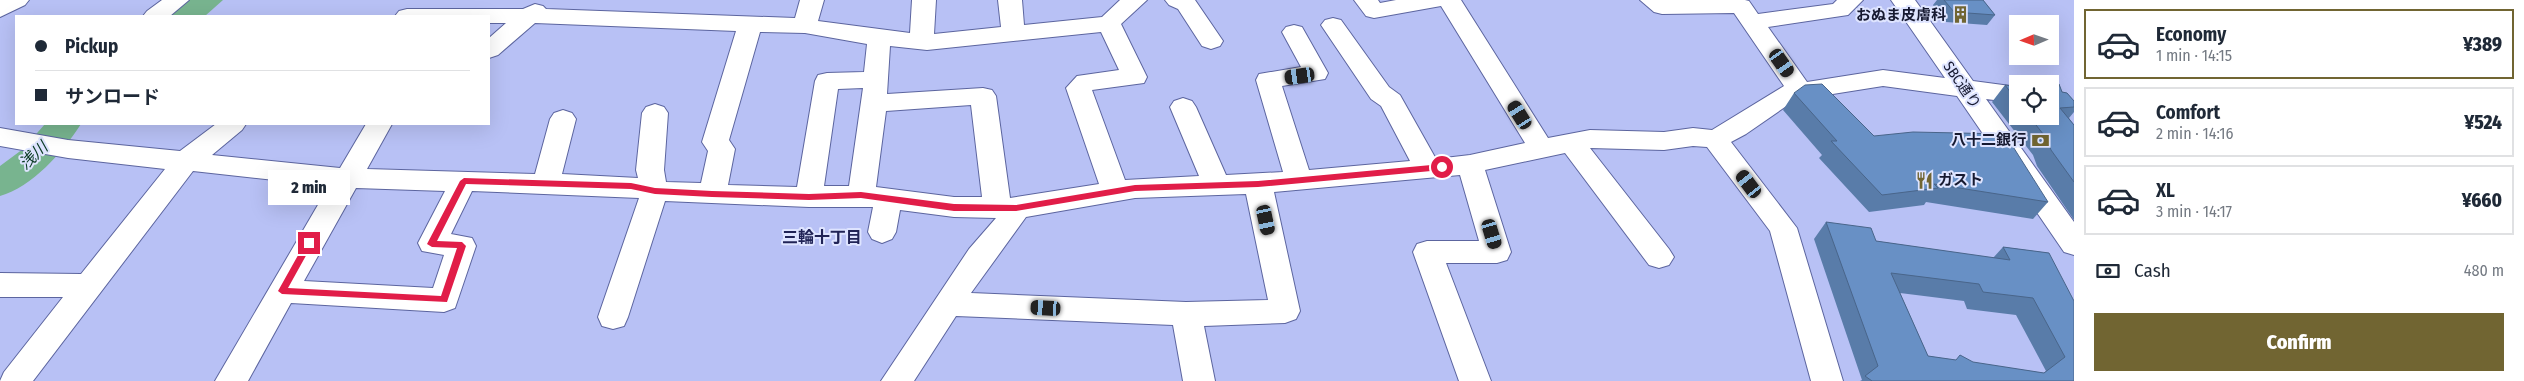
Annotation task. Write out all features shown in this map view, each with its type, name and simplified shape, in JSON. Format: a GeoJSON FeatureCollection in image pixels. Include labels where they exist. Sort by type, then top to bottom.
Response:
{"type":"FeatureCollection","features":[{"type":"Feature","properties":{"kind":"street"},"geometry":{"type":"LineString","coordinates":[[0,10],[17,0]]}},
{"type":"Feature","properties":{"kind":"street"},"geometry":{"type":"LineString","coordinates":[[155,15],[176,0]]}},
{"type":"Feature","properties":{"kind":"street"},"geometry":{"type":"LineString","coordinates":[[490,49],[547,0]]}},
{"type":"Feature","properties":{"kind":"street"},"geometry":{"type":"LineString","coordinates":[[714,23],[723,0]]}},
{"type":"Feature","properties":{"kind":"street"},"geometry":{"type":"LineString","coordinates":[[805,26],[812,0]]}},
{"type":"Feature","properties":{"kind":"street"},"geometry":{"type":"LineString","coordinates":[[922,41],[924,0]]}},
{"type":"Feature","properties":{"kind":"street"},"geometry":{"type":"LineString","coordinates":[[1010,0],[1013,32]]}},
{"type":"Feature","properties":{"kind":"street"},"geometry":{"type":"LineString","coordinates":[[1177,0],[1186,4],[1211,41]]}},
{"type":"Feature","properties":{"kind":"street"},"geometry":{"type":"LineString","coordinates":[[1366,0],[1374,11],[1436,0]]}},
{"type":"Feature","properties":{"kind":"street"},"geometry":{"type":"LineString","coordinates":[[1449,0],[1541,148]]}},
{"type":"Feature","properties":{"kind":"street"},"geometry":{"type":"LineString","coordinates":[[1652,0],[1662,7],[1741,6],[1801,91]]}},
{"type":"Feature","properties":{"kind":"street","name":"SBC通り"},"geometry":{"type":"LineString","coordinates":[[1903,0],[2074,244]]}},
{"type":"Feature","properties":{"kind":"street"},"geometry":{"type":"LineString","coordinates":[[1752,22],[1840,10],[1845,2]]}},
{"type":"Feature","properties":{"kind":"street"},"geometry":{"type":"LineString","coordinates":[[413,15],[444,10],[529,16],[647,10],[714,23],[805,26],[878,38],[922,41],[1013,32],[1119,9],[1135,76],[1086,82],[1079,88],[1116,192]]}},
{"type":"Feature","properties":{"kind":"street"},"geometry":{"type":"LineString","coordinates":[[712,194],[722,149],[715,142],[750,24]]}},
{"type":"Feature","properties":{"kind":"street"},"geometry":{"type":"LineString","coordinates":[[1332,25],[1380,93],[1392,101],[1428,169]]}},
{"type":"Feature","properties":{"kind":"street"},"geometry":{"type":"LineString","coordinates":[[1294,32],[1316,73],[1268,80],[1299,181]]}},
{"type":"Feature","properties":{"kind":"street"},"geometry":{"type":"LineString","coordinates":[[861,195],[875,92],[878,38]]}},
{"type":"Feature","properties":{"kind":"street"},"geometry":{"type":"LineString","coordinates":[[15,140],[68,149],[346,178],[631,186],[655,191],[712,194],[809,197],[861,195],[954,208],[1006,208],[1135,188],[1258,184],[1428,169],[1470,164],[1590,139],[1664,141],[1693,137],[1715,139],[1737,128],[1788,93],[1883,78],[2009,94]]}},
{"type":"Feature","properties":{"kind":"street"},"geometry":{"type":"LineString","coordinates":[[809,197],[826,81],[875,92],[983,96],[1010,220],[979,257],[898,381]]}},
{"type":"Feature","properties":{"kind":"street"},"geometry":{"type":"LineString","coordinates":[[1183,107],[1217,186]]}},
{"type":"Feature","properties":{"kind":"street"},"geometry":{"type":"LineString","coordinates":[[613,317],[655,191],[650,170],[655,113]]}},
{"type":"Feature","properties":{"kind":"street"},"geometry":{"type":"LineString","coordinates":[[546,183],[563,119]]}},
{"type":"Feature","properties":{"kind":"street"},"geometry":{"type":"LineString","coordinates":[[15,381],[186,161],[232,125]]}},
{"type":"Feature","properties":{"kind":"street"},"geometry":{"type":"LineString","coordinates":[[231,381],[346,178],[378,125]]}},
{"type":"Feature","properties":{"kind":"street"},"geometry":{"type":"LineString","coordinates":[[1715,139],[1783,228],[1827,381]]}},
{"type":"Feature","properties":{"kind":"street"},"geometry":{"type":"LineString","coordinates":[[1572,143],[1659,256]]}},
{"type":"Feature","properties":{"kind":"street"},"geometry":{"type":"LineString","coordinates":[[1470,164],[1497,252],[1427,252],[1475,381]]}},
{"type":"Feature","properties":{"kind":"street"},"geometry":{"type":"LineString","coordinates":[[282,291],[444,300],[462,246],[432,244],[464,181]]}},
{"type":"Feature","properties":{"kind":"street"},"geometry":{"type":"LineString","coordinates":[[947,304],[1186,314],[1285,311],[1258,184]]}},
{"type":"Feature","properties":{"kind":"street"},"geometry":{"type":"LineString","coordinates":[[882,232],[888,199]]}},
{"type":"Feature","properties":{"kind":"street"},"geometry":{"type":"LineString","coordinates":[[0,285],[88,286]]}},
{"type":"Feature","properties":{"kind":"street"},"geometry":{"type":"LineString","coordinates":[[1186,314],[1199,381]]}},
{"type":"Feature","properties":{"kind":"building"},"geometry":{"type":"Polygon","coordinates":[[[1944,0],[1983,0],[1995,15],[1954,12],[1944,0]]]}},
{"type":"Feature","properties":{"kind":"building"},"geometry":{"type":"Polygon","coordinates":[[[1822,84],[1874,136],[1913,132],[2005,134],[2048,202],[1934,184],[1938,188],[1882,195],[1831,141],[1837,141],[1794,93],[1805,85],[1822,84]]]}},
{"type":"Feature","properties":{"kind":"building"},"geometry":{"type":"Polygon","coordinates":[[[2059,84],[2062,92],[2067,93],[2074,101],[2074,107],[2060,108],[2074,125],[2074,182],[2051,150],[2047,139],[2036,125],[2059,125],[2059,84]]]}},
{"type":"Feature","properties":{"kind":"building"},"geometry":{"type":"Polygon","coordinates":[[[1826,222],[1871,228],[1876,241],[2010,260],[2003,247],[2049,253],[2074,301],[2074,381],[1872,381],[1865,376],[1878,366],[1826,222]],[[1891,273],[1928,356],[1956,360],[1960,355],[1973,362],[2044,373],[2065,357],[2033,298],[1983,292],[1979,284],[1891,273]]]}},
{"type":"Feature","properties":{"kind":"waterway","name":"浅川"},"geometry":{"type":"LineString","coordinates":[[187,15],[208,0]]}},
{"type":"Feature","properties":{"kind":"waterway","name":"浅川"},"geometry":{"type":"LineString","coordinates":[[0,184],[35,157],[63,125]]}},
{"type":"Feature","properties":{"kind":"place","name":"おぬま皮膚科"},"geometry":{"type":"Point","coordinates":[1960,15]}},
{"type":"Feature","properties":{"kind":"place","name":"八十二銀行"},"geometry":{"type":"Point","coordinates":[2040,140]}},
{"type":"Feature","properties":{"kind":"place","name":"ガスト"},"geometry":{"type":"Point","coordinates":[1924,180]}},
{"type":"Feature","properties":{"kind":"district","name":"三輪十丁目"},"geometry":{"type":"Point","coordinates":[822,237]}},
{"type":"Feature","properties":{"kind":"route"},"geometry":{"type":"LineString","coordinates":[[309,243],[282,291],[444,300],[462,246],[432,244],[464,181],[631,186],[655,191],[712,194],[809,197],[861,195],[954,208],[1016,208],[1135,188],[1258,184],[1442,167]]}}]}
